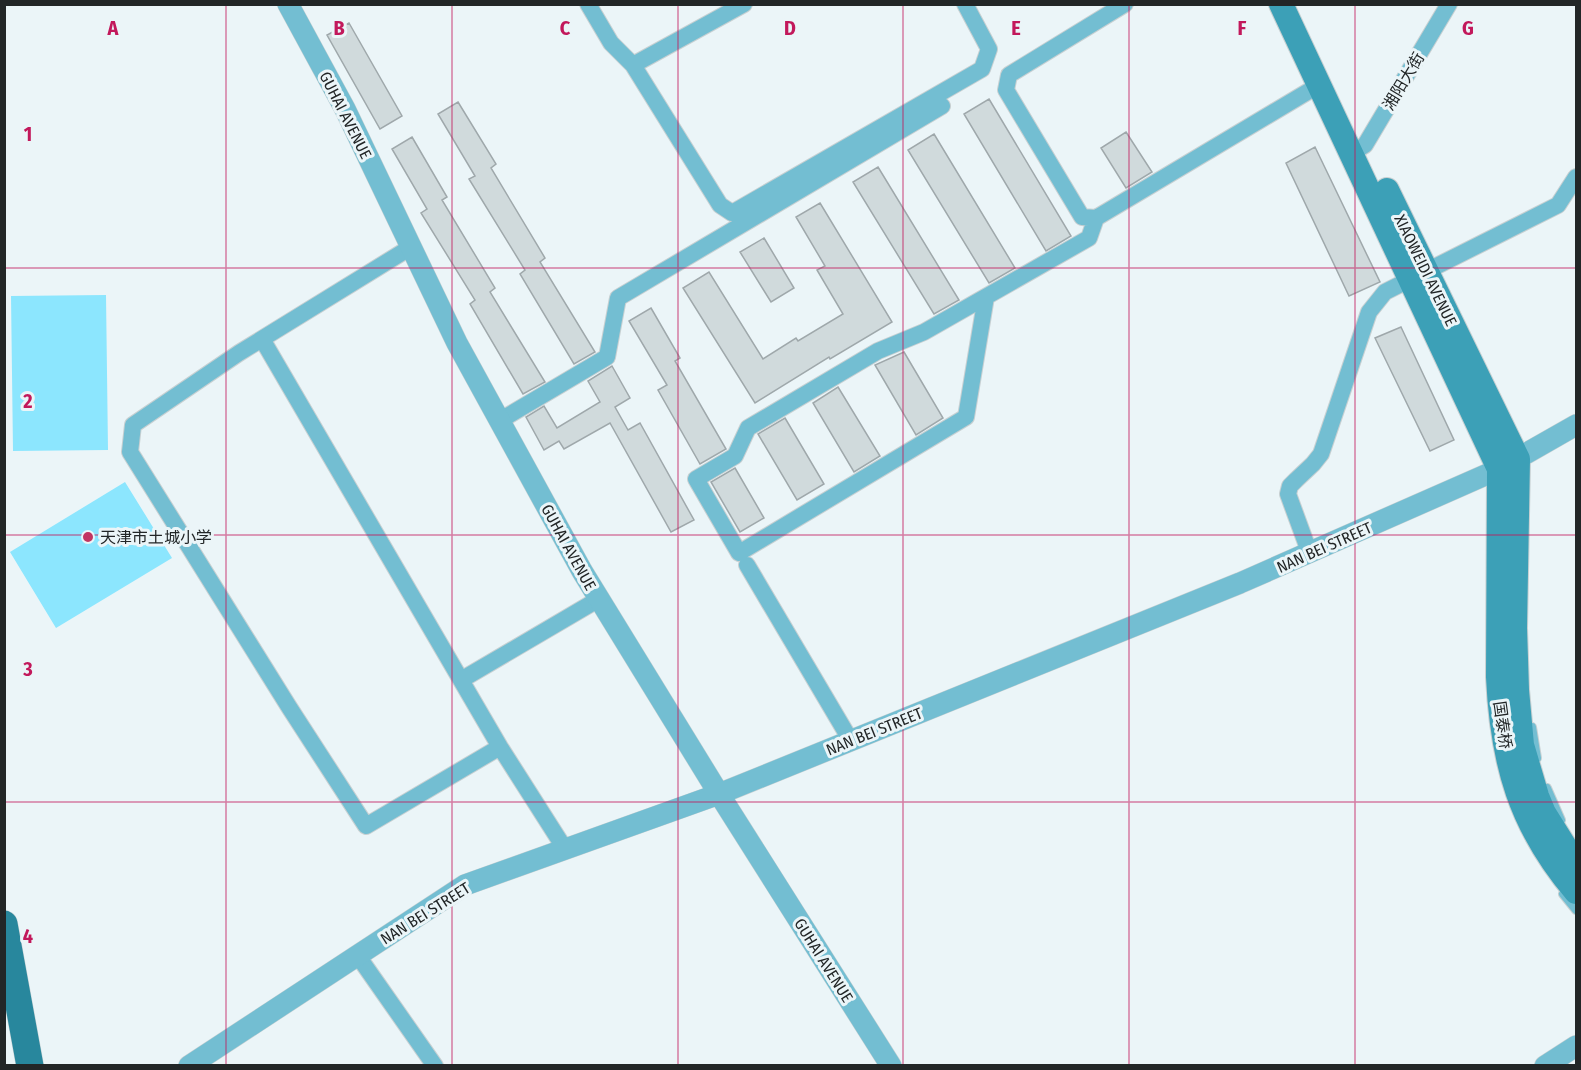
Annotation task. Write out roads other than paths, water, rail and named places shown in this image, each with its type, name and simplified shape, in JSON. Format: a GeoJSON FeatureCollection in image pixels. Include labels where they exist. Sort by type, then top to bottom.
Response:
{"type":"FeatureCollection","features":[{"type":"Feature","properties":{"kind":"main road","name":"XIAOWEIDI AVENUE"},"geometry":{"type":"LineString","coordinates":[[1281,4],[1319,85],[1359,149]]}},
{"type":"Feature","properties":{"kind":"main road","name":"XIAOWEIDI AVENUE"},"geometry":{"type":"LineString","coordinates":[[1299,4],[1359,149],[1508,464],[1507,542]]}},
{"type":"Feature","properties":{"kind":"main road","name":"国泰桥"},"geometry":{"type":"LineString","coordinates":[[1507,542],[1522,745],[1534,788],[1544,813],[1576,864]]}},
{"type":"Feature","properties":{"kind":"main road","name":"国泰桥"},"geometry":{"type":"LineString","coordinates":[[1507,542],[1499,574],[1499,696],[1510,770],[1520,802],[1536,836],[1568,891]]}},
{"type":"Feature","properties":{"kind":"main road"},"geometry":{"type":"LineString","coordinates":[[4,924],[30,1065]]}},
{"type":"Feature","properties":{"kind":"street","name":"GUHAI AVENUE"},"geometry":{"type":"LineString","coordinates":[[288,4],[345,109],[457,343],[599,599],[719,794],[891,1065]]}},
{"type":"Feature","properties":{"kind":"street"},"geometry":{"type":"LineString","coordinates":[[588,4],[611,43],[633,65],[720,205],[732,213],[982,69],[989,48],[965,4]]}},
{"type":"Feature","properties":{"kind":"street"},"geometry":{"type":"LineString","coordinates":[[633,65],[744,4]]}},
{"type":"Feature","properties":{"kind":"street"},"geometry":{"type":"LineString","coordinates":[[1125,4],[1009,75],[1006,90],[1082,217],[1096,218],[1319,85]]}},
{"type":"Feature","properties":{"kind":"street","name":"湘阳大街"},"geometry":{"type":"LineString","coordinates":[[1359,149],[1449,4]]}},
{"type":"Feature","properties":{"kind":"street"},"geometry":{"type":"LineString","coordinates":[[500,421],[607,357],[618,298],[942,106]]}},
{"type":"Feature","properties":{"kind":"street"},"geometry":{"type":"LineString","coordinates":[[1310,554],[1290,500],[1290,486],[1321,453],[1369,312],[1385,292],[1558,205],[1576,177]]}},
{"type":"Feature","properties":{"kind":"street"},"geometry":{"type":"LineString","coordinates":[[986,297],[966,417],[739,553],[696,479],[735,456],[748,428],[878,351],[924,332],[1089,238],[1096,218]]}},
{"type":"Feature","properties":{"kind":"street"},"geometry":{"type":"LineString","coordinates":[[411,247],[262,339],[133,424],[130,452],[366,826],[500,747]]}},
{"type":"Feature","properties":{"kind":"street"},"geometry":{"type":"LineString","coordinates":[[262,339],[500,747],[565,849]]}},
{"type":"Feature","properties":{"kind":"street","name":"NAN BEI STREET"},"geometry":{"type":"LineString","coordinates":[[189,1065],[465,885],[719,794],[1310,554],[1508,464],[1576,425]]}},
{"type":"Feature","properties":{"kind":"street"},"geometry":{"type":"LineString","coordinates":[[747,565],[851,741]]}},
{"type":"Feature","properties":{"kind":"street"},"geometry":{"type":"LineString","coordinates":[[461,680],[599,599]]}},
{"type":"Feature","properties":{"kind":"street"},"geometry":{"type":"LineString","coordinates":[[358,956],[435,1065]]}},
{"type":"Feature","properties":{"kind":"street"},"geometry":{"type":"LineString","coordinates":[[1545,1065],[1576,1046]]}},
{"type":"Feature","properties":{"kind":"lane"},"geometry":{"type":"LineString","coordinates":[[1488,586],[1507,542]]}},
{"type":"Feature","properties":{"kind":"lane"},"geometry":{"type":"LineString","coordinates":[[1507,542],[1524,585],[1525,602]]}},
{"type":"Feature","properties":{"kind":"lane"},"geometry":{"type":"LineString","coordinates":[[1530,715],[1538,763]]}},
{"type":"Feature","properties":{"kind":"lane"},"geometry":{"type":"LineString","coordinates":[[1545,782],[1567,830]]}},
{"type":"Feature","properties":{"kind":"lane"},"geometry":{"type":"LineString","coordinates":[[1568,891],[1576,910]]}},
{"type":"Feature","properties":{"kind":"place","name":"天津市土城小学"},"geometry":{"type":"Point","coordinates":[88,537]}}]}
